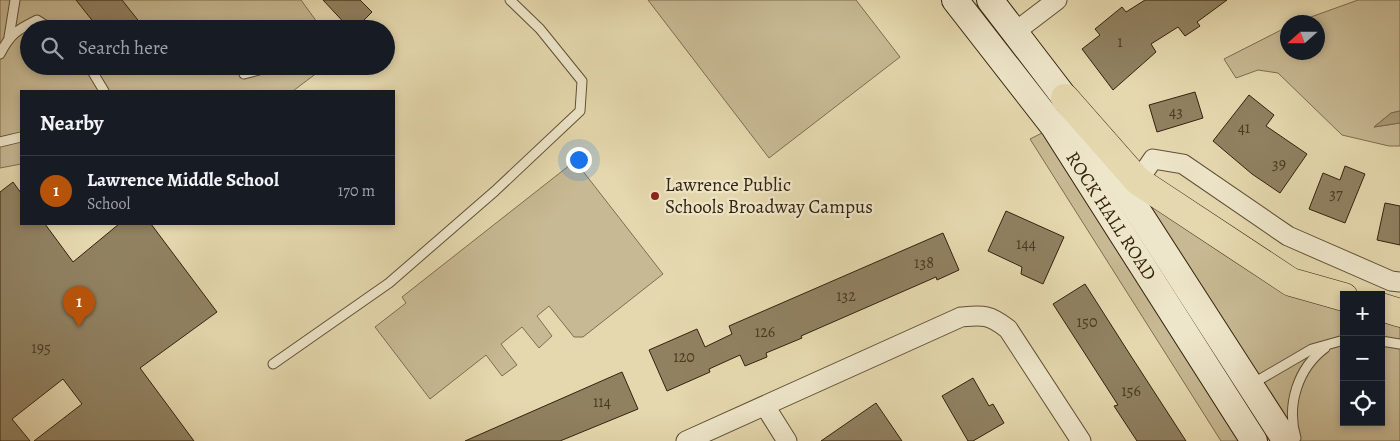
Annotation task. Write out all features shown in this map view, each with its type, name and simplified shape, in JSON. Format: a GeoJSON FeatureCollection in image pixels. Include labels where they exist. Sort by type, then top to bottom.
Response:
{"type":"FeatureCollection","features":[{"type":"Feature","properties":{"kind":"highway"},"geometry":{"type":"LineString","coordinates":[[1065,98],[1138,181],[1291,282],[1340,296]]}},
{"type":"Feature","properties":{"kind":"highway"},"geometry":{"type":"LineString","coordinates":[[1385,308],[1400,313]]}},
{"type":"Feature","properties":{"kind":"main road","name":"ROCK HALL ROAD"},"geometry":{"type":"LineString","coordinates":[[956,0],[1054,127],[1239,392],[1286,441]]}},
{"type":"Feature","properties":{"kind":"main road","name":"ROCK HALL ROAD"},"geometry":{"type":"LineString","coordinates":[[990,0],[1065,98],[1239,392],[1254,441]]}},
{"type":"Feature","properties":{"kind":"street"},"geometry":{"type":"LineString","coordinates":[[1015,32],[1057,0]]}},
{"type":"Feature","properties":{"kind":"street"},"geometry":{"type":"LineString","coordinates":[[1138,181],[1153,159],[1183,164],[1288,236],[1391,281],[1400,282]]}},
{"type":"Feature","properties":{"kind":"street"},"geometry":{"type":"LineString","coordinates":[[686,441],[961,317],[984,315],[994,318],[1008,329],[1080,441]]}},
{"type":"Feature","properties":{"kind":"street"},"geometry":{"type":"LineString","coordinates":[[765,406],[787,441]]}},
{"type":"Feature","properties":{"kind":"lane"},"geometry":{"type":"LineString","coordinates":[[0,54],[9,37],[15,0]]}},
{"type":"Feature","properties":{"kind":"lane"},"geometry":{"type":"LineString","coordinates":[[273,364],[390,283],[495,191],[580,111],[582,81],[540,28],[510,0]]}},
{"type":"Feature","properties":{"kind":"lane"},"geometry":{"type":"LineString","coordinates":[[9,37],[20,30]]}},
{"type":"Feature","properties":{"kind":"lane"},"geometry":{"type":"LineString","coordinates":[[94,75],[103,90]]}},
{"type":"Feature","properties":{"kind":"lane"},"geometry":{"type":"LineString","coordinates":[[0,142],[20,137]]}},
{"type":"Feature","properties":{"kind":"lane"},"geometry":{"type":"LineString","coordinates":[[1239,392],[1312,349],[1340,341]]}},
{"type":"Feature","properties":{"kind":"lane"},"geometry":{"type":"LineString","coordinates":[[1296,441],[1293,429],[1293,410],[1301,376],[1316,355],[1327,346],[1340,341]]}},
{"type":"Feature","properties":{"kind":"lane"},"geometry":{"type":"LineString","coordinates":[[1385,342],[1400,344]]}},
{"type":"Feature","properties":{"kind":"shaded area"},"geometry":{"type":"Polygon","coordinates":[[[0,0],[301,0],[315,20],[20,20],[20,75],[314,75],[294,90],[20,90],[20,164],[0,168],[0,0]]]}},
{"type":"Feature","properties":{"kind":"shaded area"},"geometry":{"type":"Polygon","coordinates":[[[648,0],[856,0],[900,57],[769,158],[648,0]]]}},
{"type":"Feature","properties":{"kind":"shaded area"},"geometry":{"type":"Polygon","coordinates":[[[1358,0],[1400,0],[1400,111],[1391,113],[1374,127],[1400,123],[1400,146],[1389,146],[1342,135],[1278,73],[1258,70],[1236,78],[1224,59],[1280,31],[1280,60],[1325,60],[1325,15],[1316,15],[1358,0]]]}},
{"type":"Feature","properties":{"kind":"shaded area"},"geometry":{"type":"Polygon","coordinates":[[[1400,111],[1400,123],[1374,127],[1391,113],[1400,111]]]}},
{"type":"Feature","properties":{"kind":"shaded area"},"geometry":{"type":"Polygon","coordinates":[[[1050,129],[1250,441],[1221,441],[1030,139],[1050,129]]]}},
{"type":"Feature","properties":{"kind":"shaded area"},"geometry":{"type":"Polygon","coordinates":[[[1102,156],[1290,277],[1340,294],[1340,426],[1385,426],[1385,305],[1400,310],[1400,441],[1290,441],[1102,156]]]}},
{"type":"Feature","properties":{"kind":"shaded area"},"geometry":{"type":"Polygon","coordinates":[[[575,161],[663,274],[583,337],[574,337],[549,306],[537,316],[552,336],[539,348],[522,327],[501,344],[517,365],[502,376],[486,355],[430,399],[375,327],[406,303],[402,297],[575,161]]]}},
{"type":"Feature","properties":{"kind":"building"},"geometry":{"type":"Polygon","coordinates":[[[76,0],[122,0],[138,20],[92,20],[76,0]]]}},
{"type":"Feature","properties":{"kind":"building"},"geometry":{"type":"Polygon","coordinates":[[[323,0],[360,0],[372,12],[364,20],[342,20],[323,0]]]}},
{"type":"Feature","properties":{"kind":"building"},"geometry":{"type":"Polygon","coordinates":[[[1145,0],[1227,0],[1197,22],[1200,26],[1185,36],[1178,27],[1151,44],[1156,52],[1113,90],[1082,49],[1100,35],[1095,29],[1122,7],[1126,12],[1145,0]]]}},
{"type":"Feature","properties":{"kind":"building"},"geometry":{"type":"Polygon","coordinates":[[[1195,92],[1203,118],[1157,132],[1149,105],[1195,92]]]}},
{"type":"Feature","properties":{"kind":"building"},"geometry":{"type":"Polygon","coordinates":[[[1249,95],[1274,115],[1266,126],[1307,154],[1280,193],[1252,174],[1213,141],[1249,95]]]}},
{"type":"Feature","properties":{"kind":"building"},"geometry":{"type":"Polygon","coordinates":[[[1345,166],[1365,174],[1345,223],[1309,209],[1323,173],[1340,180],[1345,166]]]}},
{"type":"Feature","properties":{"kind":"building"},"geometry":{"type":"Polygon","coordinates":[[[13,182],[20,192],[20,225],[46,225],[73,262],[118,225],[152,225],[217,312],[140,368],[194,441],[34,441],[82,404],[63,379],[12,419],[30,441],[0,441],[0,192],[13,182]]]}},
{"type":"Feature","properties":{"kind":"building"},"geometry":{"type":"Polygon","coordinates":[[[1385,203],[1400,206],[1400,245],[1377,240],[1385,203]]]}},
{"type":"Feature","properties":{"kind":"building"},"geometry":{"type":"Polygon","coordinates":[[[1006,211],[1064,237],[1043,284],[1021,274],[1022,267],[988,251],[1006,211]]]}},
{"type":"Feature","properties":{"kind":"building"},"geometry":{"type":"Polygon","coordinates":[[[943,233],[959,270],[937,280],[936,277],[801,336],[802,338],[766,353],[767,357],[745,366],[740,355],[709,369],[710,372],[667,391],[649,350],[697,329],[705,347],[732,334],[729,326],[943,233]]]}},
{"type":"Feature","properties":{"kind":"building"},"geometry":{"type":"Polygon","coordinates":[[[1085,284],[1186,441],[1137,441],[1114,406],[1118,405],[1053,304],[1085,284]]]}},
{"type":"Feature","properties":{"kind":"building"},"geometry":{"type":"Polygon","coordinates":[[[622,372],[638,409],[560,441],[465,441],[622,372]]]}},
{"type":"Feature","properties":{"kind":"building"},"geometry":{"type":"Polygon","coordinates":[[[973,378],[989,406],[993,404],[1004,423],[973,441],[968,441],[942,396],[973,378]]]}},
{"type":"Feature","properties":{"kind":"building"},"geometry":{"type":"Polygon","coordinates":[[[876,403],[902,441],[821,441],[876,403]]]}},
{"type":"Feature","properties":{"kind":"place","name":"Lawrence Public Schools Broadway Campus"},"geometry":{"type":"Point","coordinates":[655,196]}},
{"type":"Feature","properties":{"kind":"place","name":"Lawrence Middle School"},"geometry":{"type":"Point","coordinates":[79,327]}}]}
